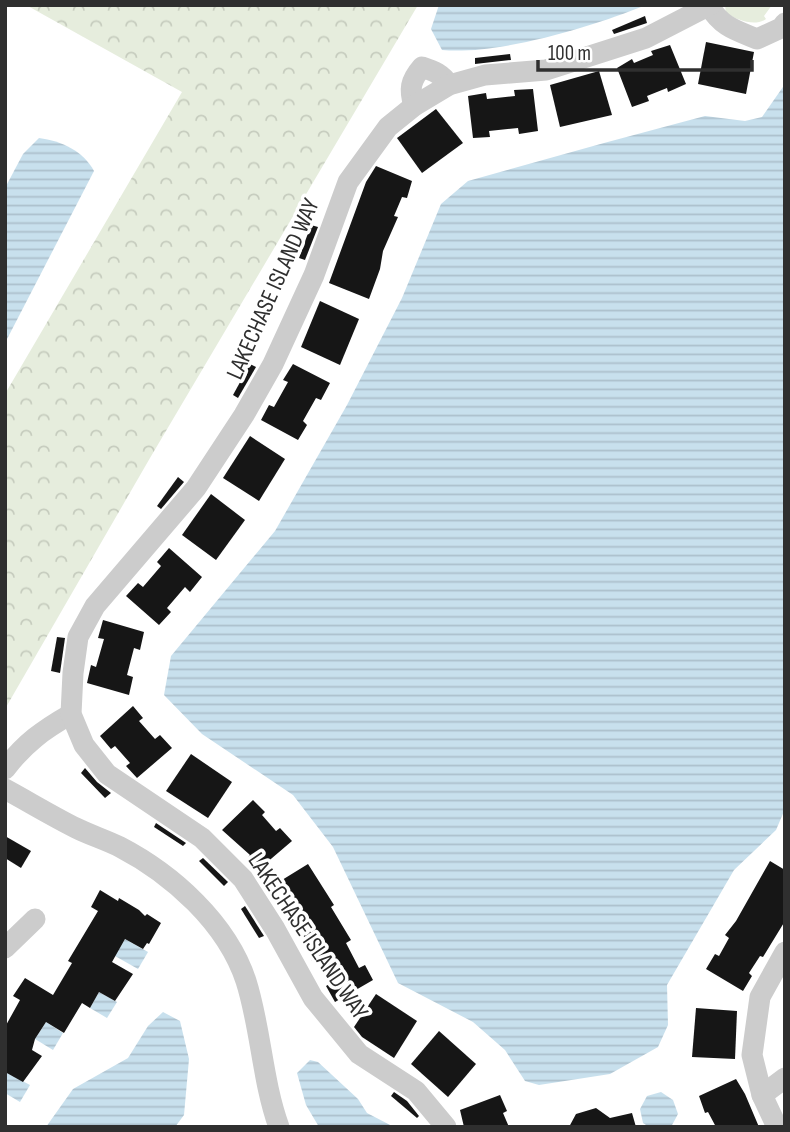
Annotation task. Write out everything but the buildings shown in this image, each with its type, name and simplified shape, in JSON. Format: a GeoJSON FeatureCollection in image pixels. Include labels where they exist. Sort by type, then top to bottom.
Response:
{"type":"FeatureCollection","features":[{"type":"Feature","properties":{"kind":"street"},"geometry":{"type":"LineString","coordinates":[[709,6],[717,20],[757,39],[781,28],[785,23]]}},
{"type":"Feature","properties":{"kind":"street","name":"LAKECHASE ISLAND WAY"},"geometry":{"type":"LineString","coordinates":[[446,1127],[416,1091],[359,1054],[313,998],[275,929],[243,879],[202,838],[107,774],[84,745],[71,714],[78,637],[94,606],[196,488],[244,415],[273,364],[314,275],[348,182],[388,127],[414,106],[449,85],[485,75],[546,69],[646,38],[709,6]]}},
{"type":"Feature","properties":{"kind":"street"},"geometry":{"type":"LineString","coordinates":[[414,106],[410,90],[413,78],[422,67],[445,78],[449,85]]}},
{"type":"Feature","properties":{"kind":"street"},"geometry":{"type":"LineString","coordinates":[[5,769],[40,732],[71,714]]}},
{"type":"Feature","properties":{"kind":"street"},"geometry":{"type":"LineString","coordinates":[[5,789],[76,828],[120,847],[162,873],[206,914],[228,945],[245,978],[277,1126]]}},
{"type":"Feature","properties":{"kind":"street"},"geometry":{"type":"LineString","coordinates":[[5,948],[35,919]]}},
{"type":"Feature","properties":{"kind":"street"},"geometry":{"type":"LineString","coordinates":[[777,1127],[762,1095],[752,1055],[760,997],[785,952]]}},
{"type":"Feature","properties":{"kind":"street"},"geometry":{"type":"LineString","coordinates":[[762,1095],[785,1078]]}},
{"type":"Feature","properties":{"kind":"green space"},"geometry":{"type":"Polygon","coordinates":[[[26,5],[418,5],[5,709],[5,394],[182,92],[26,5]]]}},
{"type":"Feature","properties":{"kind":"green space"},"geometry":{"type":"Polygon","coordinates":[[[725,5],[772,5],[764,16],[766,19],[751,22],[726,13],[725,5]]]}},
{"type":"Feature","properties":{"kind":"water"},"geometry":{"type":"Polygon","coordinates":[[[439,5],[646,5],[545,38],[490,48],[442,50],[431,29],[439,5]]]}},
{"type":"Feature","properties":{"kind":"water"},"geometry":{"type":"Polygon","coordinates":[[[785,84],[785,809],[776,830],[734,870],[667,985],[668,1025],[658,1047],[610,1074],[539,1085],[525,1081],[505,1050],[473,1022],[398,983],[333,847],[293,795],[202,734],[164,695],[171,656],[275,531],[347,405],[402,298],[441,204],[468,181],[604,143],[705,116],[745,121],[762,117],[785,84]]]}},
{"type":"Feature","properties":{"kind":"water"},"geometry":{"type":"Polygon","coordinates":[[[39,138],[71,148],[84,158],[94,171],[5,343],[5,188],[23,154],[39,138]]]}},
{"type":"Feature","properties":{"kind":"water"},"geometry":{"type":"Polygon","coordinates":[[[125,939],[148,952],[138,969],[115,956],[125,939]]]}},
{"type":"Feature","properties":{"kind":"water"},"geometry":{"type":"Polygon","coordinates":[[[99,992],[117,1002],[107,1018],[90,1008],[99,992]]]}},
{"type":"Feature","properties":{"kind":"water"},"geometry":{"type":"Polygon","coordinates":[[[163,1012],[180,1021],[189,1059],[184,1115],[175,1127],[46,1127],[73,1089],[128,1058],[148,1026],[163,1012]]]}},
{"type":"Feature","properties":{"kind":"water"},"geometry":{"type":"Polygon","coordinates":[[[46,1022],[63,1033],[53,1050],[35,1039],[46,1022]]]}},
{"type":"Feature","properties":{"kind":"water"},"geometry":{"type":"Polygon","coordinates":[[[310,1060],[318,1062],[358,1099],[367,1113],[394,1127],[319,1127],[306,1105],[297,1073],[310,1060]]]}},
{"type":"Feature","properties":{"kind":"water"},"geometry":{"type":"Polygon","coordinates":[[[7,1073],[30,1085],[20,1102],[5,1093],[7,1073]]]}},
{"type":"Feature","properties":{"kind":"water"},"geometry":{"type":"Polygon","coordinates":[[[661,1092],[673,1100],[678,1114],[671,1127],[649,1127],[643,1123],[640,1109],[647,1096],[661,1092]]]}}]}
